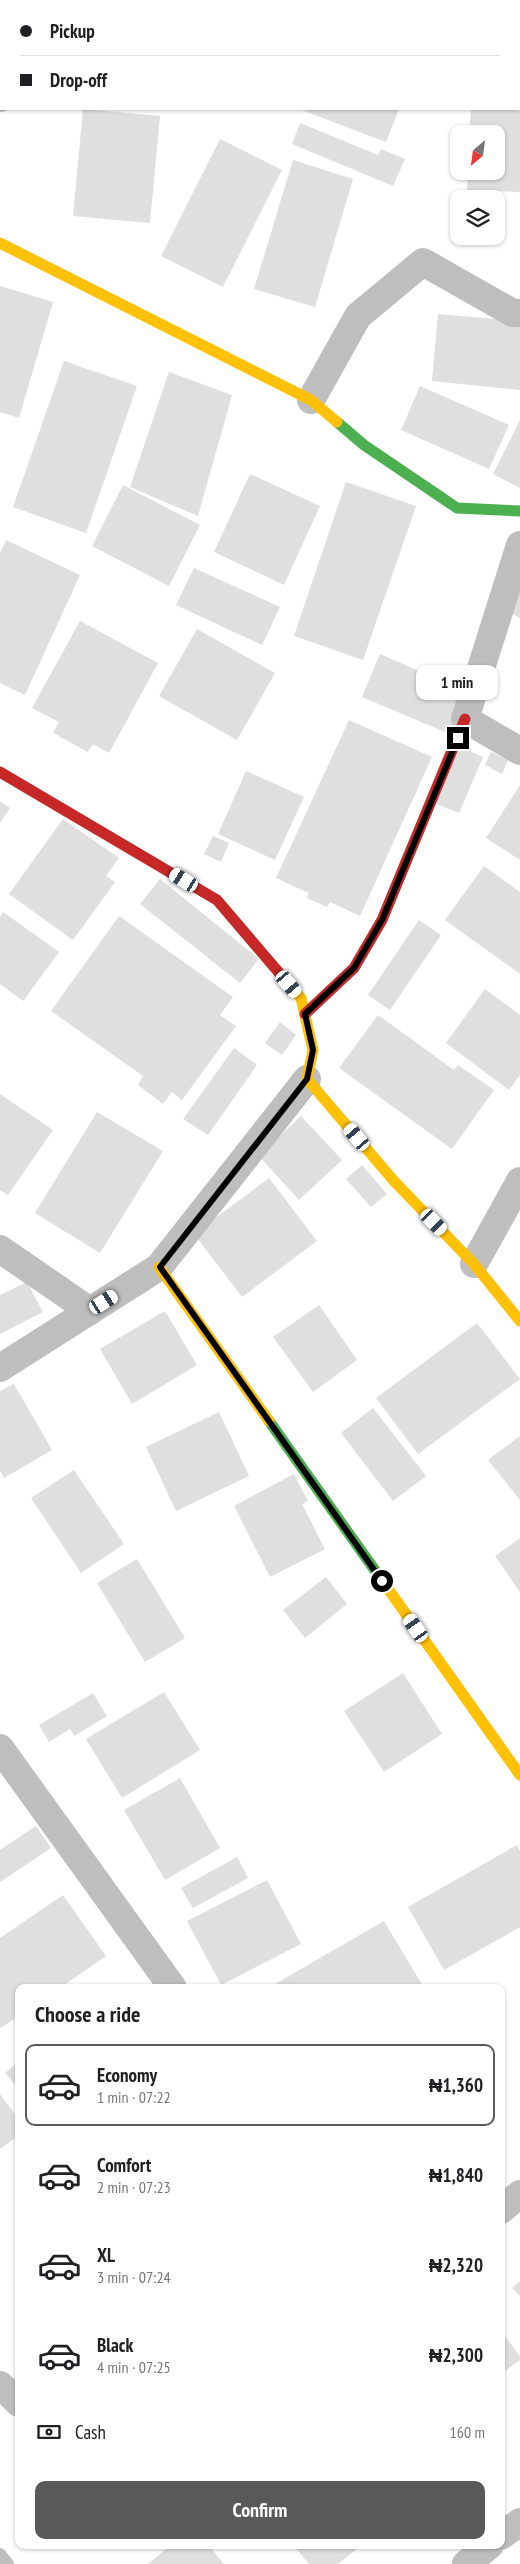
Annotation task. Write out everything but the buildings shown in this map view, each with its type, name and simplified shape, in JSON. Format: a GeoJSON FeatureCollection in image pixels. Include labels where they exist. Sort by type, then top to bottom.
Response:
{"type":"FeatureCollection","features":[{"type":"Feature","properties":{"kind":"street"},"geometry":{"type":"LineString","coordinates":[[0,243],[311,400],[364,445],[457,508],[520,511]]}},
{"type":"Feature","properties":{"kind":"street"},"geometry":{"type":"LineString","coordinates":[[311,400],[358,316],[423,262],[513,313],[520,314]]}},
{"type":"Feature","properties":{"kind":"street"},"geometry":{"type":"LineString","coordinates":[[305,1014],[354,968],[382,920],[465,719],[520,544]]}},
{"type":"Feature","properties":{"kind":"street"},"geometry":{"type":"LineString","coordinates":[[465,719],[520,751]]}},
{"type":"Feature","properties":{"kind":"street"},"geometry":{"type":"LineString","coordinates":[[0,772],[217,900],[301,998],[313,1050],[307,1079],[160,1267],[0,1368]]}},
{"type":"Feature","properties":{"kind":"street"},"geometry":{"type":"LineString","coordinates":[[307,1079],[394,1181],[474,1264],[520,1321]]}},
{"type":"Feature","properties":{"kind":"street"},"geometry":{"type":"LineString","coordinates":[[474,1264],[520,1181]]}},
{"type":"Feature","properties":{"kind":"street"},"geometry":{"type":"LineString","coordinates":[[0,1249],[90,1311]]}},
{"type":"Feature","properties":{"kind":"street"},"geometry":{"type":"LineString","coordinates":[[160,1267],[520,1775]]}},
{"type":"Feature","properties":{"kind":"street"},"geometry":{"type":"LineString","coordinates":[[0,1748],[170,1984]]}},
{"type":"Feature","properties":{"kind":"street"},"geometry":{"type":"LineString","coordinates":[[505,2207],[520,2194]]}},
{"type":"Feature","properties":{"kind":"street"},"geometry":{"type":"LineString","coordinates":[[0,2385],[15,2399]]}},
{"type":"Feature","properties":{"kind":"street"},"geometry":{"type":"LineString","coordinates":[[505,2533],[520,2522]]}},
{"type":"Feature","properties":{"kind":"street"},"geometry":{"type":"LineString","coordinates":[[466,2564],[485,2549]]}},
{"type":"Feature","properties":{"kind":"waterway"},"geometry":{"type":"LineString","coordinates":[[0,2554],[8,2564]]}},
{"type":"Feature","properties":{"kind":"traffic: fast"},"geometry":{"type":"LineString","coordinates":[[337,422],[364,445],[457,508],[520,511]]}},
{"type":"Feature","properties":{"kind":"traffic: fast"},"geometry":{"type":"LineString","coordinates":[[269,1421],[379,1576]]}},
{"type":"Feature","properties":{"kind":"traffic: slow"},"geometry":{"type":"LineString","coordinates":[[0,243],[311,400],[337,422]]}},
{"type":"Feature","properties":{"kind":"traffic: slow"},"geometry":{"type":"LineString","coordinates":[[281,975],[301,998],[313,1050],[307,1079],[394,1181],[474,1264],[520,1321]]}},
{"type":"Feature","properties":{"kind":"traffic: slow"},"geometry":{"type":"LineString","coordinates":[[159,1267],[269,1421]]}},
{"type":"Feature","properties":{"kind":"traffic: slow"},"geometry":{"type":"LineString","coordinates":[[379,1576],[520,1775]]}},
{"type":"Feature","properties":{"kind":"traffic: jam"},"geometry":{"type":"LineString","coordinates":[[305,1014],[354,968],[382,920],[465,719]]}},
{"type":"Feature","properties":{"kind":"traffic: jam"},"geometry":{"type":"LineString","coordinates":[[0,772],[217,900],[281,975]]}},
{"type":"Feature","properties":{"kind":"route"},"geometry":{"type":"LineString","coordinates":[[382,1581],[160,1267],[307,1079],[313,1050],[305,1014],[354,968],[382,920],[458,738]]}}]}
